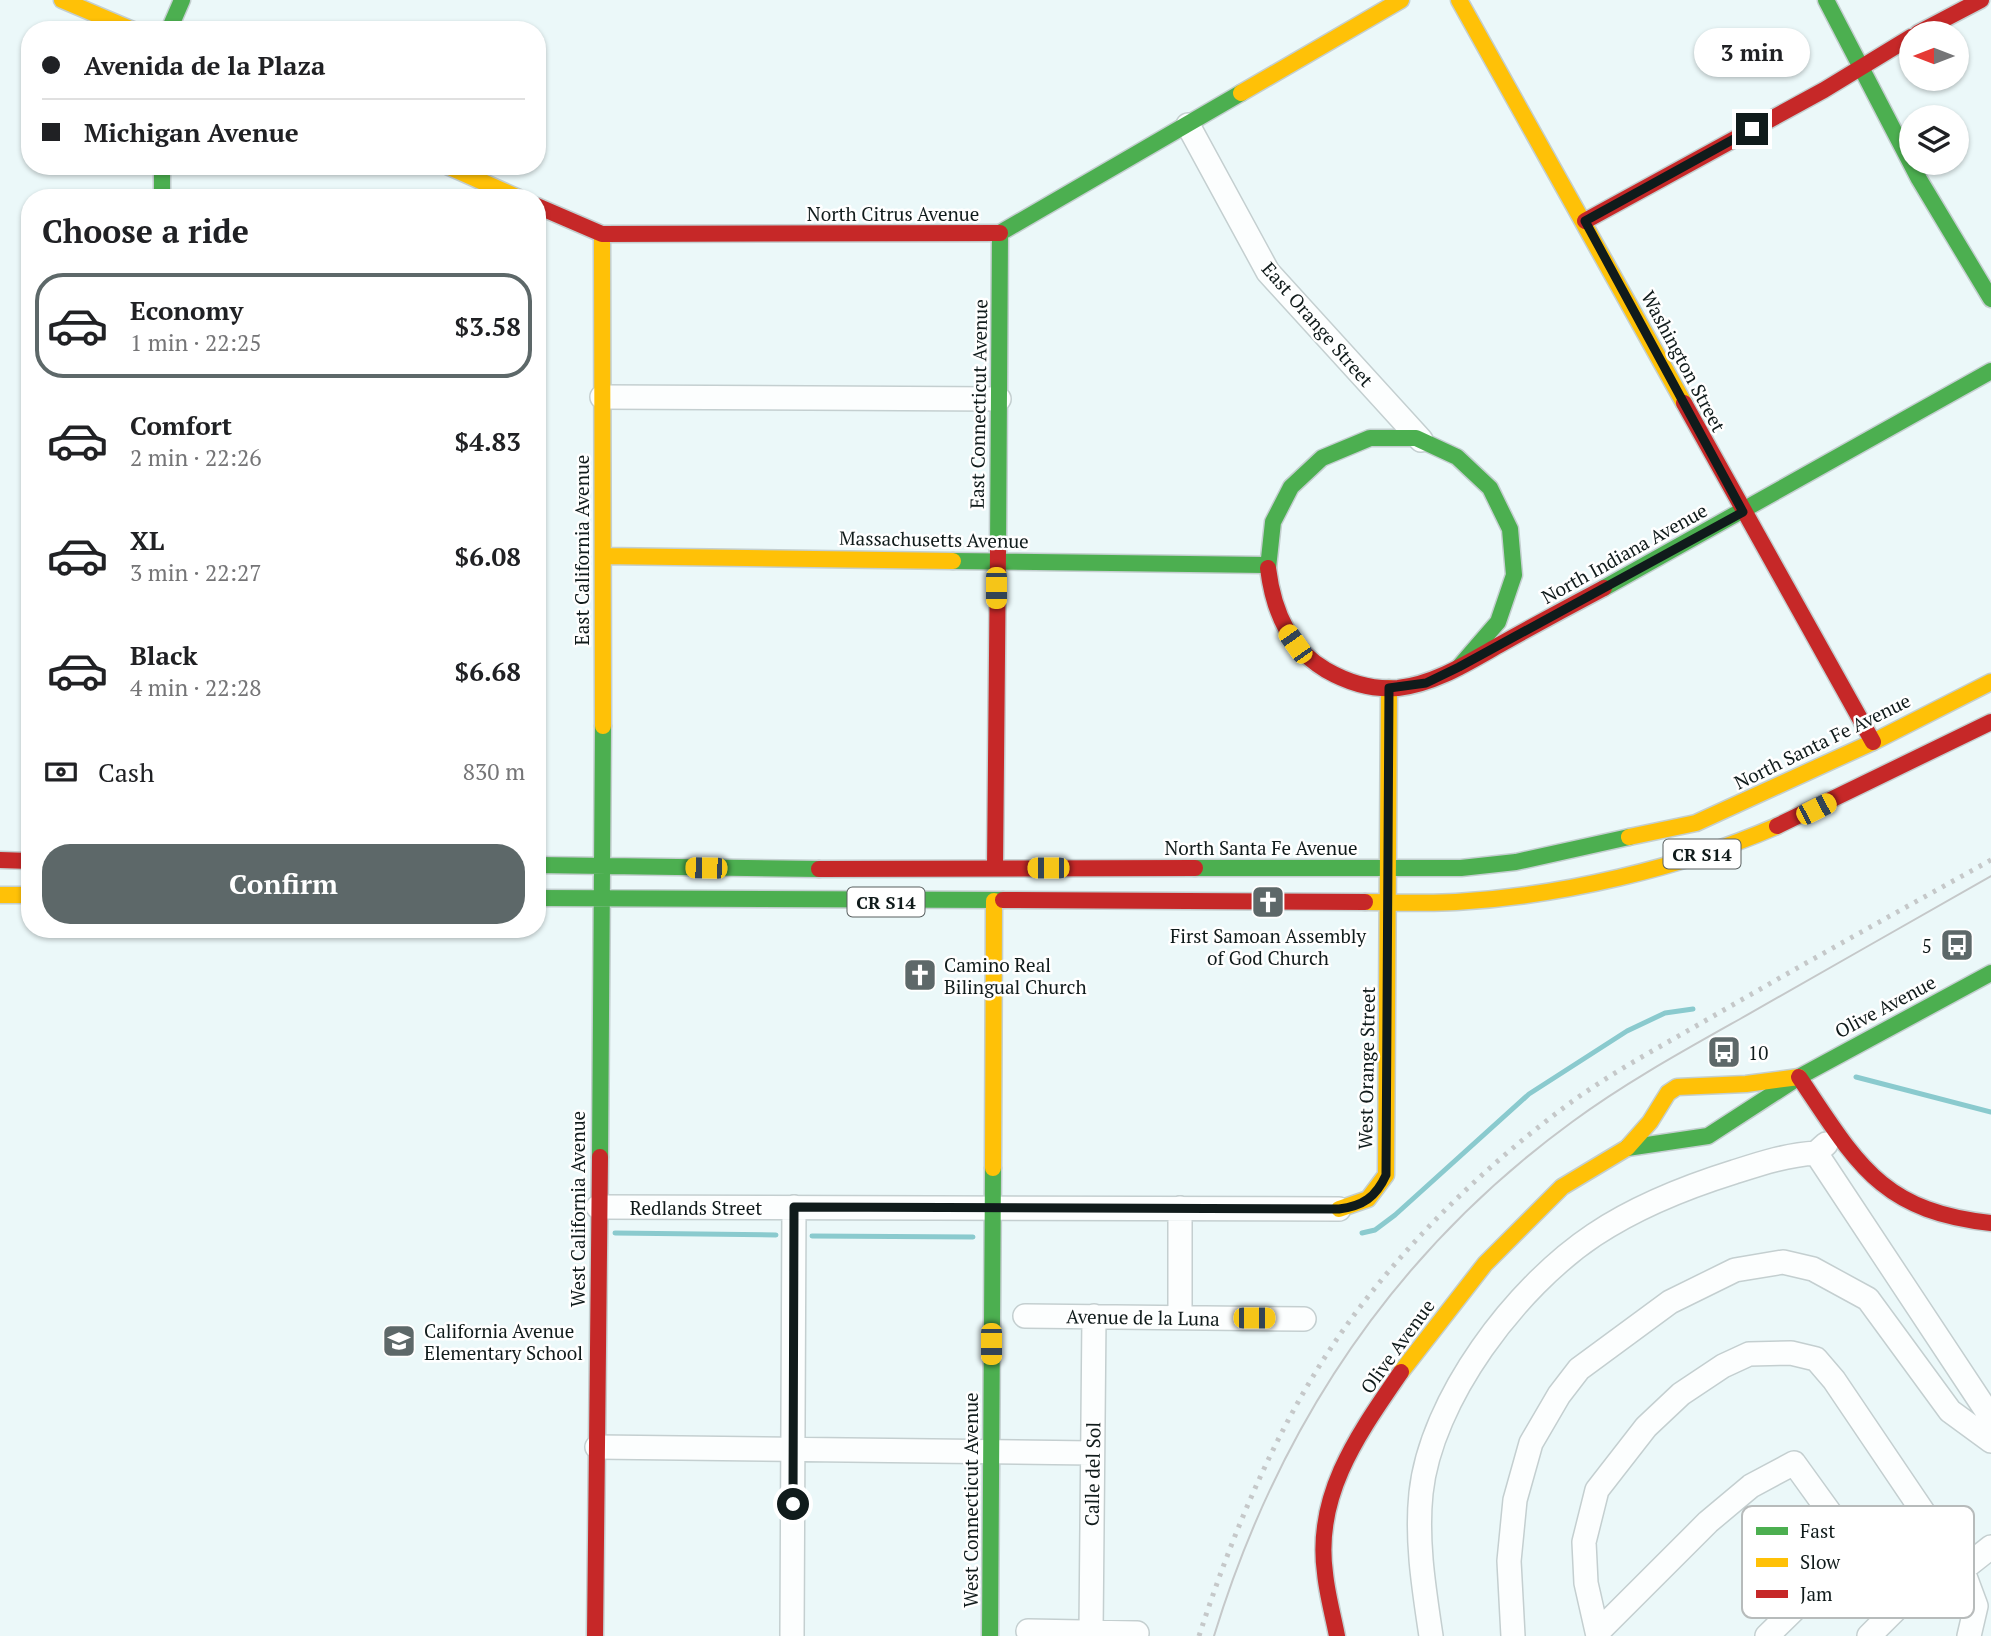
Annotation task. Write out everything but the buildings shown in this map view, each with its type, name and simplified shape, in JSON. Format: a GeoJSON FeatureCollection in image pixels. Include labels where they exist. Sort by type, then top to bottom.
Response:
{"type":"FeatureCollection","features":[{"type":"Feature","properties":{"kind":"street"},"geometry":{"type":"LineString","coordinates":[[62,0],[112,21]]}},
{"type":"Feature","properties":{"kind":"street"},"geometry":{"type":"LineString","coordinates":[[173,21],[182,0]]}},
{"type":"Feature","properties":{"kind":"street","name":"North Citrus Avenue"},"geometry":{"type":"LineString","coordinates":[[546,210],[602,234],[1000,233],[1401,0]]}},
{"type":"Feature","properties":{"kind":"street","name":"Washington Street"},"geometry":{"type":"LineString","coordinates":[[1459,0],[1585,221],[1743,512],[1873,742]]}},
{"type":"Feature","properties":{"kind":"street"},"geometry":{"type":"LineString","coordinates":[[1826,0],[1919,179],[1991,299]]}},
{"type":"Feature","properties":{"kind":"street"},"geometry":{"type":"LineString","coordinates":[[1941,21],[1981,0]]}},
{"type":"Feature","properties":{"kind":"street"},"geometry":{"type":"LineString","coordinates":[[1585,221],[1899,44]]}},
{"type":"Feature","properties":{"kind":"street","name":"East Orange Street"},"geometry":{"type":"LineString","coordinates":[[1188,125],[1268,272],[1421,440]]}},
{"type":"Feature","properties":{"kind":"street"},"geometry":{"type":"LineString","coordinates":[[467,175],[499,189]]}},
{"type":"Feature","properties":{"kind":"street","name":"East Connecticut Avenue"},"geometry":{"type":"LineString","coordinates":[[995,869],[1000,233]]}},
{"type":"Feature","properties":{"kind":"street","name":"East California Avenue"},"geometry":{"type":"LineString","coordinates":[[602,234],[603,866]]}},
{"type":"Feature","properties":{"kind":"street","name":"North Indiana Avenue"},"geometry":{"type":"LineString","coordinates":[[1459,667],[1743,512],[1991,371]]}},
{"type":"Feature","properties":{"kind":"street"},"geometry":{"type":"LineString","coordinates":[[602,397],[999,399]]}},
{"type":"Feature","properties":{"kind":"street"},"geometry":{"type":"LineString","coordinates":[[1395,437],[1421,440],[1464,461],[1482,477],[1502,507],[1514,541],[1514,578],[1505,612],[1493,634],[1459,667],[1426,683],[1389,688],[1347,680],[1310,659],[1283,626],[1268,586],[1265,565],[1268,539],[1275,515],[1287,492],[1303,472],[1323,457],[1358,442],[1395,437]]}},
{"type":"Feature","properties":{"kind":"street","name":"Massachusetts Avenue"},"geometry":{"type":"LineString","coordinates":[[603,556],[1265,565]]}},
{"type":"Feature","properties":{"kind":"street","name":"North Santa Fe Avenue"},"geometry":{"type":"LineString","coordinates":[[546,866],[1461,868],[1516,862],[1696,823],[1873,742],[1991,682]]}},
{"type":"Feature","properties":{"kind":"street","name":"West Orange Street"},"geometry":{"type":"LineString","coordinates":[[1339,1209],[1358,1207],[1379,1191],[1386,1175],[1389,688]]}},
{"type":"Feature","properties":{"kind":"street","name":"CR S14"},"geometry":{"type":"LineString","coordinates":[[546,898],[1456,902],[1602,879],[1691,858],[1796,819],[1991,722]]}},
{"type":"Feature","properties":{"kind":"street"},"geometry":{"type":"LineString","coordinates":[[1602,879],[1628,859],[1666,848],[1696,823]]}},
{"type":"Feature","properties":{"kind":"street"},"geometry":{"type":"LineString","coordinates":[[0,860],[21,861]]}},
{"type":"Feature","properties":{"kind":"street","name":"West California Avenue"},"geometry":{"type":"LineString","coordinates":[[595,1636],[603,866]]}},
{"type":"Feature","properties":{"kind":"street"},"geometry":{"type":"LineString","coordinates":[[0,895],[21,895]]}},
{"type":"Feature","properties":{"kind":"street","name":"West Connecticut Avenue"},"geometry":{"type":"LineString","coordinates":[[990,1636],[994,901]]}},
{"type":"Feature","properties":{"kind":"street","name":"Olive Avenue"},"geometry":{"type":"LineString","coordinates":[[1628,1148],[1697,1140],[1753,1109],[1799,1077],[1991,973]]}},
{"type":"Feature","properties":{"kind":"street"},"geometry":{"type":"LineString","coordinates":[[1799,1077],[1866,1172],[1896,1195],[1936,1215],[1991,1223]]}},
{"type":"Feature","properties":{"kind":"street","name":"Olive Avenue"},"geometry":{"type":"LineString","coordinates":[[1337,1636],[1324,1570],[1326,1524],[1332,1488],[1354,1441],[1402,1371],[1485,1264],[1562,1187],[1628,1148],[1650,1122],[1668,1093],[1686,1086],[1746,1084],[1799,1077]]}},
{"type":"Feature","properties":{"kind":"street"},"geometry":{"type":"LineString","coordinates":[[1668,1093],[1674,1124],[1697,1140]]}},
{"type":"Feature","properties":{"kind":"street"},"geometry":{"type":"LineString","coordinates":[[1431,1636],[1421,1568],[1421,1493],[1432,1443],[1446,1405],[1480,1351],[1530,1290],[1593,1235],[1683,1188],[1785,1155],[1815,1153],[1839,1136]]}},
{"type":"Feature","properties":{"kind":"street"},"geometry":{"type":"LineString","coordinates":[[1815,1153],[1988,1413],[1991,1427]]}},
{"type":"Feature","properties":{"kind":"street","name":"Redlands Street"},"geometry":{"type":"LineString","coordinates":[[598,1207],[1339,1209]]}},
{"type":"Feature","properties":{"kind":"street"},"geometry":{"type":"LineString","coordinates":[[792,1636],[794,1207]]}},
{"type":"Feature","properties":{"kind":"street"},"geometry":{"type":"LineString","coordinates":[[1180,1208],[1180,1317]]}},
{"type":"Feature","properties":{"kind":"street"},"geometry":{"type":"LineString","coordinates":[[1513,1636],[1508,1561],[1515,1500],[1531,1443],[1559,1395],[1579,1369],[1670,1302],[1735,1270],[1783,1262],[1793,1264],[1813,1269],[1868,1299],[1950,1411],[1991,1441]]}},
{"type":"Feature","properties":{"kind":"street","name":"Avenue de la Luna"},"geometry":{"type":"LineString","coordinates":[[1025,1316],[1304,1318]]}},
{"type":"Feature","properties":{"kind":"street","name":"Calle del Sol"},"geometry":{"type":"LineString","coordinates":[[1091,1632],[1094,1316]]}},
{"type":"Feature","properties":{"kind":"street"},"geometry":{"type":"LineString","coordinates":[[1598,1634],[1586,1583],[1584,1542],[1597,1490],[1646,1427],[1681,1394],[1723,1366],[1749,1354],[1791,1353],[1815,1359],[1834,1380],[1919,1506]]}},
{"type":"Feature","properties":{"kind":"street"},"geometry":{"type":"LineString","coordinates":[[597,1447],[794,1452],[1092,1453]]}},
{"type":"Feature","properties":{"kind":"street"},"geometry":{"type":"LineString","coordinates":[[1598,1634],[1708,1522],[1751,1486],[1794,1464],[1825,1506]]}},
{"type":"Feature","properties":{"kind":"street"},"geometry":{"type":"LineString","coordinates":[[1974,1562],[1991,1547]]}},
{"type":"Feature","properties":{"kind":"street"},"geometry":{"type":"LineString","coordinates":[[1767,1636],[1785,1618]]}},
{"type":"Feature","properties":{"kind":"street"},"geometry":{"type":"LineString","coordinates":[[1870,1636],[1888,1618]]}},
{"type":"Feature","properties":{"kind":"street"},"geometry":{"type":"LineString","coordinates":[[1969,1636],[1973,1618]]}},
{"type":"Feature","properties":{"kind":"street"},"geometry":{"type":"LineString","coordinates":[[1028,1631],[1137,1633]]}},
{"type":"Feature","properties":{"kind":"waterway"},"geometry":{"type":"LineString","coordinates":[[1362,1233],[1375,1230],[1395,1215],[1529,1094],[1627,1031],[1665,1013],[1693,1009]]}},
{"type":"Feature","properties":{"kind":"waterway"},"geometry":{"type":"LineString","coordinates":[[1856,1077],[1991,1112]]}},
{"type":"Feature","properties":{"kind":"waterway"},"geometry":{"type":"LineString","coordinates":[[615,1233],[776,1235]]}},
{"type":"Feature","properties":{"kind":"waterway"},"geometry":{"type":"LineString","coordinates":[[812,1236],[973,1237]]}},
{"type":"Feature","properties":{"kind":"tram line"},"geometry":{"type":"LineString","coordinates":[[1214,1636],[1240,1559],[1272,1486],[1308,1416],[1350,1349],[1397,1287],[1450,1228],[1508,1173],[1572,1122],[1613,1094],[1676,1055],[1991,876]]}},
{"type":"Feature","properties":{"kind":"railway"},"geometry":{"type":"LineString","coordinates":[[1199,1636],[1248,1504],[1278,1440],[1312,1378],[1364,1302],[1393,1266],[1457,1198],[1562,1109],[1634,1061],[1991,860]]}},
{"type":"Feature","properties":{"kind":"traffic: fast"},"geometry":{"type":"LineString","coordinates":[[173,21],[182,0]]}},
{"type":"Feature","properties":{"kind":"traffic: fast"},"geometry":{"type":"LineString","coordinates":[[1826,0],[1919,179],[1991,299]]}},
{"type":"Feature","properties":{"kind":"traffic: fast"},"geometry":{"type":"LineString","coordinates":[[1000,233],[1241,93]]}},
{"type":"Feature","properties":{"kind":"traffic: fast"},"geometry":{"type":"LineString","coordinates":[[162,175],[162,189]]}},
{"type":"Feature","properties":{"kind":"traffic: fast"},"geometry":{"type":"LineString","coordinates":[[998,550],[1000,233]]}},
{"type":"Feature","properties":{"kind":"traffic: fast"},"geometry":{"type":"LineString","coordinates":[[1604,588],[1991,371]]}},
{"type":"Feature","properties":{"kind":"traffic: fast"},"geometry":{"type":"LineString","coordinates":[[1268,568],[1273,522],[1291,487],[1322,458],[1370,438],[1416,438],[1457,457],[1490,488],[1510,529],[1514,575],[1498,622],[1459,667]]}},
{"type":"Feature","properties":{"kind":"traffic: fast"},"geometry":{"type":"LineString","coordinates":[[953,561],[1265,565]]}},
{"type":"Feature","properties":{"kind":"traffic: fast"},"geometry":{"type":"LineString","coordinates":[[600,1157],[603,726]]}},
{"type":"Feature","properties":{"kind":"traffic: fast"},"geometry":{"type":"LineString","coordinates":[[1195,868],[1461,868],[1516,862],[1629,837]]}},
{"type":"Feature","properties":{"kind":"traffic: fast"},"geometry":{"type":"LineString","coordinates":[[546,865],[819,869]]}},
{"type":"Feature","properties":{"kind":"traffic: fast"},"geometry":{"type":"LineString","coordinates":[[546,898],[1003,900]]}},
{"type":"Feature","properties":{"kind":"traffic: fast"},"geometry":{"type":"LineString","coordinates":[[1627,1148],[1708,1136],[1799,1077],[1991,973]]}},
{"type":"Feature","properties":{"kind":"traffic: fast"},"geometry":{"type":"LineString","coordinates":[[990,1636],[993,1168]]}},
{"type":"Feature","properties":{"kind":"traffic: slow"},"geometry":{"type":"LineString","coordinates":[[62,0],[112,21]]}},
{"type":"Feature","properties":{"kind":"traffic: slow"},"geometry":{"type":"LineString","coordinates":[[1241,93],[1401,0]]}},
{"type":"Feature","properties":{"kind":"traffic: slow"},"geometry":{"type":"LineString","coordinates":[[1459,0],[1684,403]]}},
{"type":"Feature","properties":{"kind":"traffic: slow"},"geometry":{"type":"LineString","coordinates":[[467,175],[499,189]]}},
{"type":"Feature","properties":{"kind":"traffic: slow"},"geometry":{"type":"LineString","coordinates":[[602,234],[603,726]]}},
{"type":"Feature","properties":{"kind":"traffic: slow"},"geometry":{"type":"LineString","coordinates":[[603,556],[953,561]]}},
{"type":"Feature","properties":{"kind":"traffic: slow"},"geometry":{"type":"LineString","coordinates":[[1629,837],[1696,823],[1873,742],[1991,682]]}},
{"type":"Feature","properties":{"kind":"traffic: slow"},"geometry":{"type":"LineString","coordinates":[[1339,1209],[1368,1199],[1386,1175],[1389,688]]}},
{"type":"Feature","properties":{"kind":"traffic: slow"},"geometry":{"type":"LineString","coordinates":[[1365,902],[1456,902],[1537,894],[1620,878],[1660,867],[1701,855],[1777,826]]}},
{"type":"Feature","properties":{"kind":"traffic: slow"},"geometry":{"type":"LineString","coordinates":[[0,895],[21,895]]}},
{"type":"Feature","properties":{"kind":"traffic: slow"},"geometry":{"type":"LineString","coordinates":[[993,1168],[994,901]]}},
{"type":"Feature","properties":{"kind":"traffic: slow"},"geometry":{"type":"LineString","coordinates":[[1401,1372],[1485,1264],[1562,1187],[1627,1148],[1650,1122],[1668,1093],[1677,1087],[1746,1084],[1799,1077]]}},
{"type":"Feature","properties":{"kind":"traffic: jam"},"geometry":{"type":"LineString","coordinates":[[1941,21],[1981,0]]}},
{"type":"Feature","properties":{"kind":"traffic: jam"},"geometry":{"type":"LineString","coordinates":[[1585,221],[1824,90],[1899,44]]}},
{"type":"Feature","properties":{"kind":"traffic: jam"},"geometry":{"type":"LineString","coordinates":[[546,210],[602,234],[1000,233]]}},
{"type":"Feature","properties":{"kind":"traffic: jam"},"geometry":{"type":"LineString","coordinates":[[1684,403],[1873,742]]}},
{"type":"Feature","properties":{"kind":"traffic: jam"},"geometry":{"type":"LineString","coordinates":[[995,868],[998,550]]}},
{"type":"Feature","properties":{"kind":"traffic: jam"},"geometry":{"type":"LineString","coordinates":[[1268,568],[1279,612],[1292,639],[1302,651],[1326,670],[1343,678],[1360,684],[1389,688],[1412,686],[1451,671],[1604,588]]}},
{"type":"Feature","properties":{"kind":"traffic: jam"},"geometry":{"type":"LineString","coordinates":[[1777,826],[1991,722]]}},
{"type":"Feature","properties":{"kind":"traffic: jam"},"geometry":{"type":"LineString","coordinates":[[0,860],[21,861]]}},
{"type":"Feature","properties":{"kind":"traffic: jam"},"geometry":{"type":"LineString","coordinates":[[819,869],[1195,868]]}},
{"type":"Feature","properties":{"kind":"traffic: jam"},"geometry":{"type":"LineString","coordinates":[[1003,900],[1365,902]]}},
{"type":"Feature","properties":{"kind":"traffic: jam"},"geometry":{"type":"LineString","coordinates":[[1799,1077],[1856,1158],[1875,1178],[1922,1207],[1953,1217],[1991,1223]]}},
{"type":"Feature","properties":{"kind":"traffic: jam"},"geometry":{"type":"LineString","coordinates":[[595,1636],[600,1157]]}},
{"type":"Feature","properties":{"kind":"traffic: jam"},"geometry":{"type":"LineString","coordinates":[[1337,1636],[1325,1573],[1323,1544],[1326,1517],[1333,1491],[1356,1441],[1401,1372]]}},
{"type":"Feature","properties":{"kind":"place","name":"First Samoan Assembly of God Church"},"geometry":{"type":"Point","coordinates":[1268,902]}},
{"type":"Feature","properties":{"kind":"place","name":"5"},"geometry":{"type":"Point","coordinates":[1957,945]}},
{"type":"Feature","properties":{"kind":"place","name":"Camino Real Bilingual Church"},"geometry":{"type":"Point","coordinates":[920,975]}},
{"type":"Feature","properties":{"kind":"place","name":"10"},"geometry":{"type":"Point","coordinates":[1724,1052]}},
{"type":"Feature","properties":{"kind":"place","name":"California Avenue Elementary School"},"geometry":{"type":"Point","coordinates":[399,1341]}},
{"type":"Feature","properties":{"kind":"route"},"geometry":{"type":"LineString","coordinates":[[793,1504],[794,1207],[1339,1209],[1358,1207],[1379,1191],[1386,1175],[1389,688],[1426,683],[1459,667],[1743,512],[1585,221],[1752,129]]}}]}
